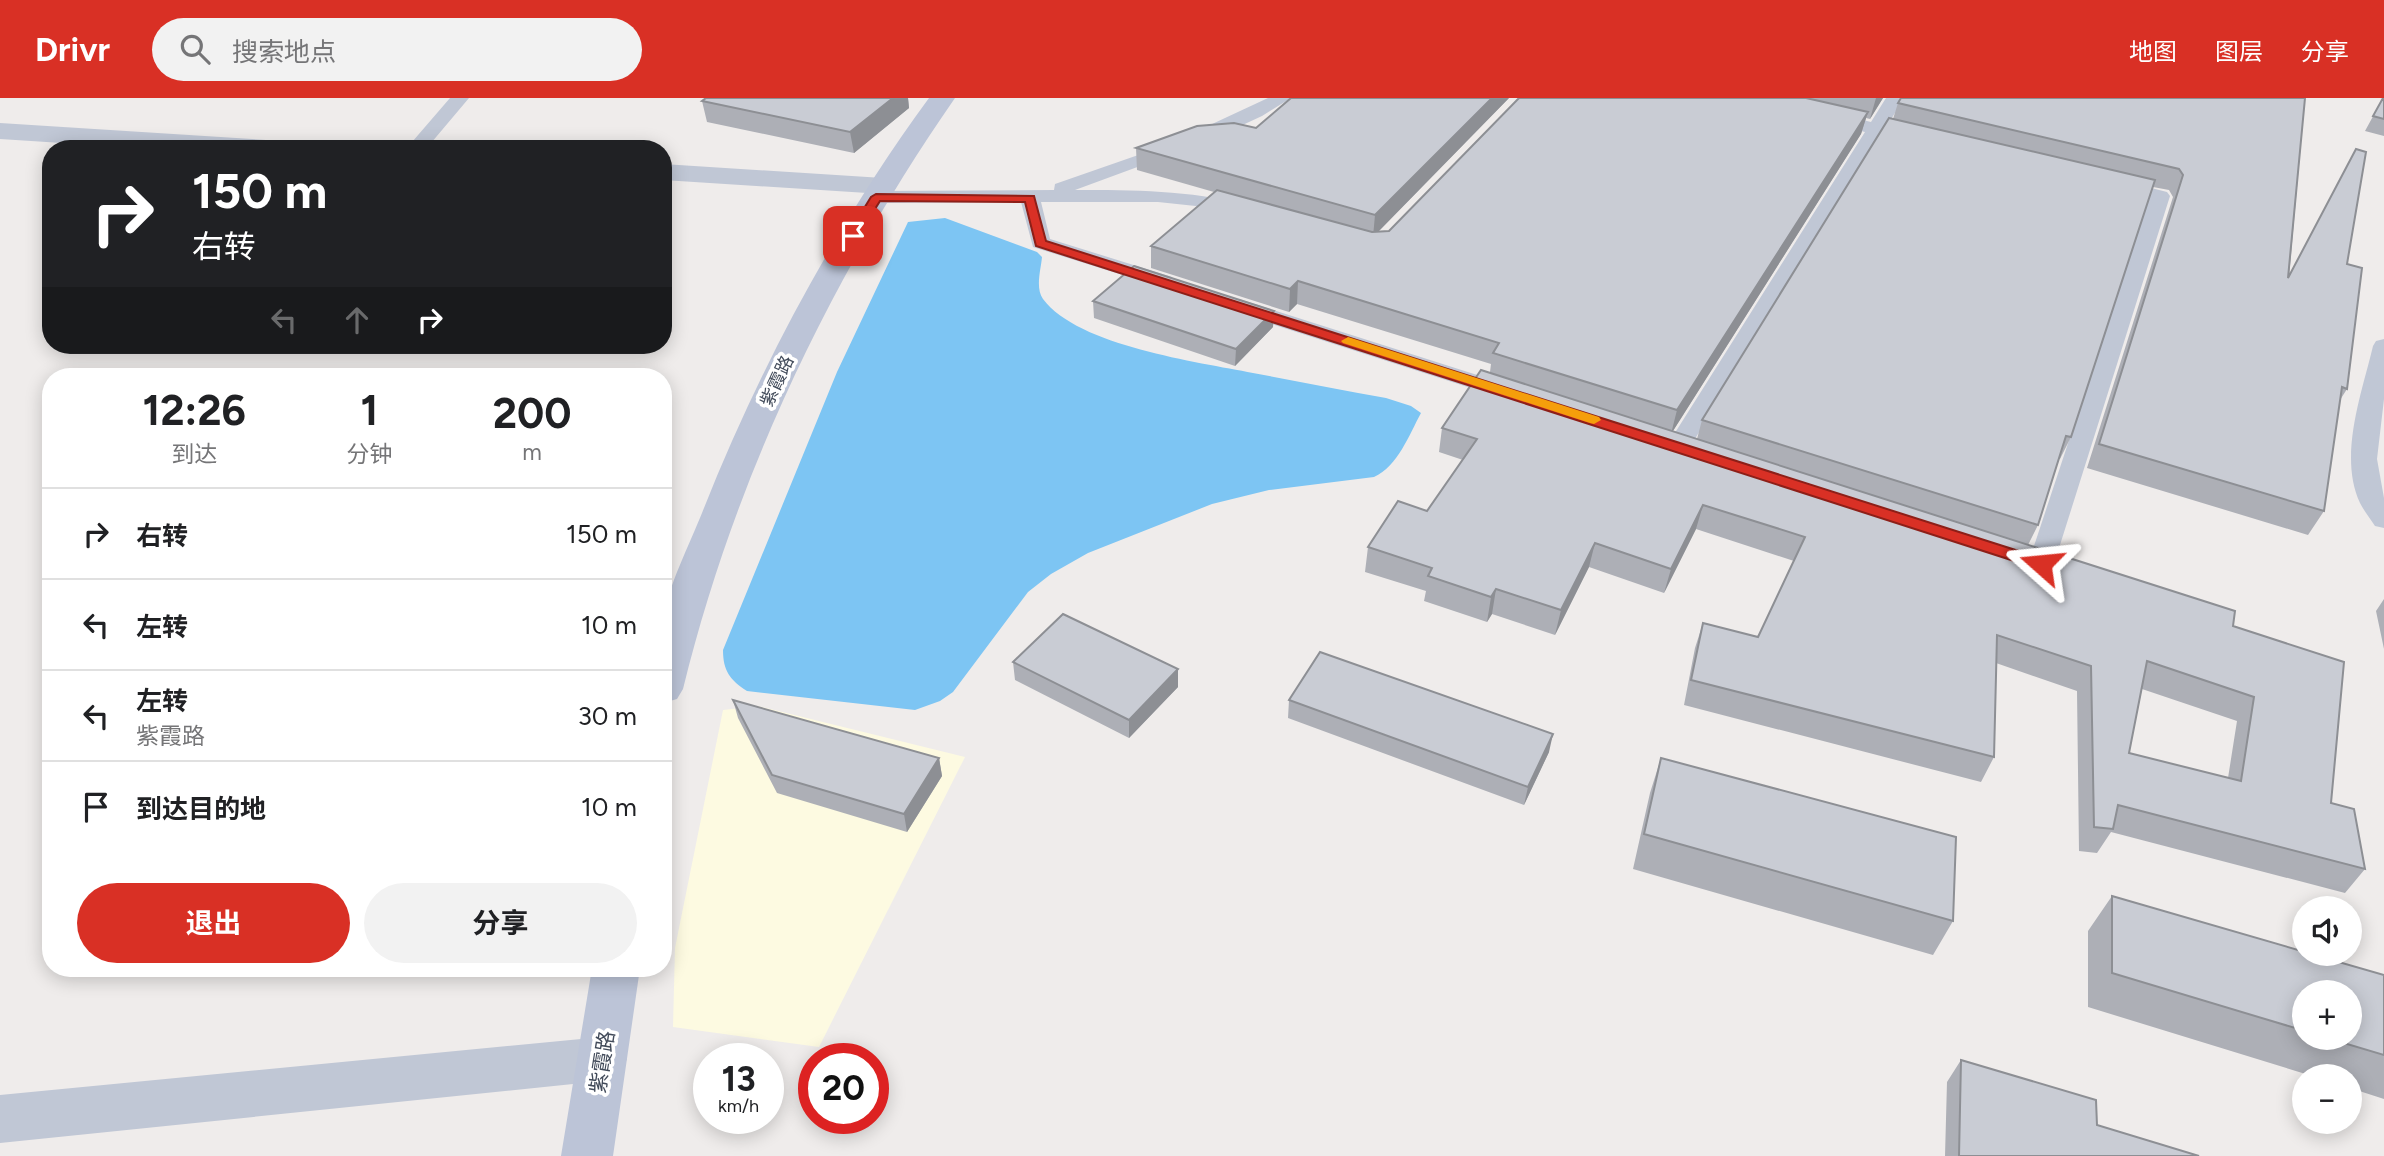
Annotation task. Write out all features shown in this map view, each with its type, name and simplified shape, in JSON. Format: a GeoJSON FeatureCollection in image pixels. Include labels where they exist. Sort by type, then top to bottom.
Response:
{"type":"FeatureCollection","features":[{"type":"Feature","properties":{"kind":"street","name":"紫霞路"},"geometry":{"type":"LineString","coordinates":[[672,655],[711,528],[794,344],[880,192],[942,98]]}},
{"type":"Feature","properties":{"kind":"street"},"geometry":{"type":"LineString","coordinates":[[0,131],[141,140]]}},
{"type":"Feature","properties":{"kind":"street"},"geometry":{"type":"LineString","coordinates":[[672,173],[880,192]]}},
{"type":"Feature","properties":{"kind":"street","name":"紫霞路"},"geometry":{"type":"LineString","coordinates":[[587,1156],[615,977]]}},
{"type":"Feature","properties":{"kind":"street"},"geometry":{"type":"LineString","coordinates":[[0,1119],[602,1059]]}},
{"type":"Feature","properties":{"kind":"lane"},"geometry":{"type":"LineString","coordinates":[[423,140],[460,98]]}},
{"type":"Feature","properties":{"kind":"lane"},"geometry":{"type":"LineString","coordinates":[[1030,198],[1156,156],[1221,129],[1282,98]]}},
{"type":"Feature","properties":{"kind":"lane"},"geometry":{"type":"LineString","coordinates":[[1678,447],[1895,98]]}},
{"type":"Feature","properties":{"kind":"lane"},"geometry":{"type":"LineString","coordinates":[[1799,110],[1931,142]]}},
{"type":"Feature","properties":{"kind":"lane"},"geometry":{"type":"LineString","coordinates":[[2003,551],[2041,564],[2161,196],[2093,180]]}},
{"type":"Feature","properties":{"kind":"lane"},"geometry":{"type":"LineString","coordinates":[[880,192],[1030,198],[1170,197],[1205,201],[1252,212]]}},
{"type":"Feature","properties":{"kind":"lane"},"geometry":{"type":"LineString","coordinates":[[1030,198],[1040,243],[1184,289]]}},
{"type":"Feature","properties":{"kind":"lane"},"geometry":{"type":"LineString","coordinates":[[1223,301],[1536,401]]}},
{"type":"Feature","properties":{"kind":"lane"},"geometry":{"type":"LineString","coordinates":[[2384,346],[2363,451],[2370,498],[2384,520]]}},
{"type":"Feature","properties":{"kind":"lane"},"geometry":{"type":"LineString","coordinates":[[1652,438],[1704,455]]}},
{"type":"Feature","properties":{"kind":"shaded area"},"geometry":{"type":"Polygon","coordinates":[[[758,706],[965,757],[821,1043],[798,1044],[673,1027],[675,948],[723,710],[758,706]]]}},
{"type":"Feature","properties":{"kind":"water"},"geometry":{"type":"Polygon","coordinates":[[[945,218],[1037,252],[1042,257],[1039,284],[1043,299],[1060,315],[1083,329],[1140,350],[1386,398],[1411,406],[1421,413],[1396,458],[1374,477],[1269,490],[1212,504],[1088,553],[1051,574],[1028,592],[953,692],[940,701],[915,710],[747,691],[729,674],[724,664],[723,650],[837,372],[908,222],[945,218]]]}},
{"type":"Feature","properties":{"kind":"building"},"geometry":{"type":"Polygon","coordinates":[[[706,98],[893,98],[850,132],[702,101],[706,98]]]}},
{"type":"Feature","properties":{"kind":"building"},"geometry":{"type":"Polygon","coordinates":[[[1291,98],[1492,98],[1375,215],[1136,148],[1197,126],[1234,123],[1256,128],[1291,98]]]}},
{"type":"Feature","properties":{"kind":"building"},"geometry":{"type":"Polygon","coordinates":[[[1519,98],[1806,98],[1868,112],[1677,410],[1493,353],[1499,343],[1298,281],[1290,289],[1151,246],[1217,190],[1372,232],[1389,231],[1519,98]]]}},
{"type":"Feature","properties":{"kind":"building"},"geometry":{"type":"Polygon","coordinates":[[[1901,98],[2305,98],[2288,278],[2356,149],[2366,152],[2347,264],[2362,268],[2347,389],[2342,387],[2324,511],[2099,444],[2183,175],[2179,169],[1898,103],[1901,98]]]}},
{"type":"Feature","properties":{"kind":"building"},"geometry":{"type":"Polygon","coordinates":[[[2384,98],[2384,119],[2373,116],[2384,98]]]}},
{"type":"Feature","properties":{"kind":"building"},"geometry":{"type":"Polygon","coordinates":[[[1889,118],[2155,180],[2071,437],[2066,436],[2038,525],[1702,420],[1889,118]]]}},
{"type":"Feature","properties":{"kind":"building"},"geometry":{"type":"Polygon","coordinates":[[[1134,266],[1274,311],[1236,349],[1093,301],[1134,266]]]}},
{"type":"Feature","properties":{"kind":"building"},"geometry":{"type":"Polygon","coordinates":[[[1481,370],[2235,611],[2233,626],[2344,662],[2331,803],[2354,809],[2365,869],[2118,805],[2113,829],[2094,827],[2091,666],[1997,635],[1994,757],[1691,680],[1703,623],[1758,637],[1805,537],[1703,505],[1671,569],[1595,543],[1561,610],[1496,589],[1491,597],[1428,576],[1432,568],[1368,547],[1398,501],[1427,511],[1477,439],[1442,428],[1481,370]],[[2147,661],[2129,753],[2241,781],[2254,697],[2147,661]]]}},
{"type":"Feature","properties":{"kind":"building"},"geometry":{"type":"Polygon","coordinates":[[[1063,614],[1178,669],[1129,720],[1013,662],[1063,614]]]}},
{"type":"Feature","properties":{"kind":"building"},"geometry":{"type":"Polygon","coordinates":[[[1320,652],[1553,734],[1528,787],[1289,700],[1320,652]]]}},
{"type":"Feature","properties":{"kind":"building"},"geometry":{"type":"Polygon","coordinates":[[[733,700],[939,758],[904,814],[772,775],[733,700]]]}},
{"type":"Feature","properties":{"kind":"building"},"geometry":{"type":"Polygon","coordinates":[[[1661,758],[1956,837],[1953,921],[1644,834],[1661,758]]]}},
{"type":"Feature","properties":{"kind":"building"},"geometry":{"type":"Polygon","coordinates":[[[2112,896],[2292,948],[2292,966],[2353,966],[2384,975],[2384,1055],[2362,1048],[2362,980],[2292,980],[2292,1027],[2112,973],[2112,896]]]}},
{"type":"Feature","properties":{"kind":"building"},"geometry":{"type":"Polygon","coordinates":[[[1961,1060],[2096,1100],[2097,1125],[2199,1156],[1959,1156],[1961,1060]]]}},
{"type":"Feature","properties":{"kind":"slow traffic"},"geometry":{"type":"LineString","coordinates":[[1348,341],[1594,420]]}},
{"type":"Feature","properties":{"kind":"route"},"geometry":{"type":"LineString","coordinates":[[853,236],[876,197],[1030,198],[1040,243],[2041,564]]}}]}
